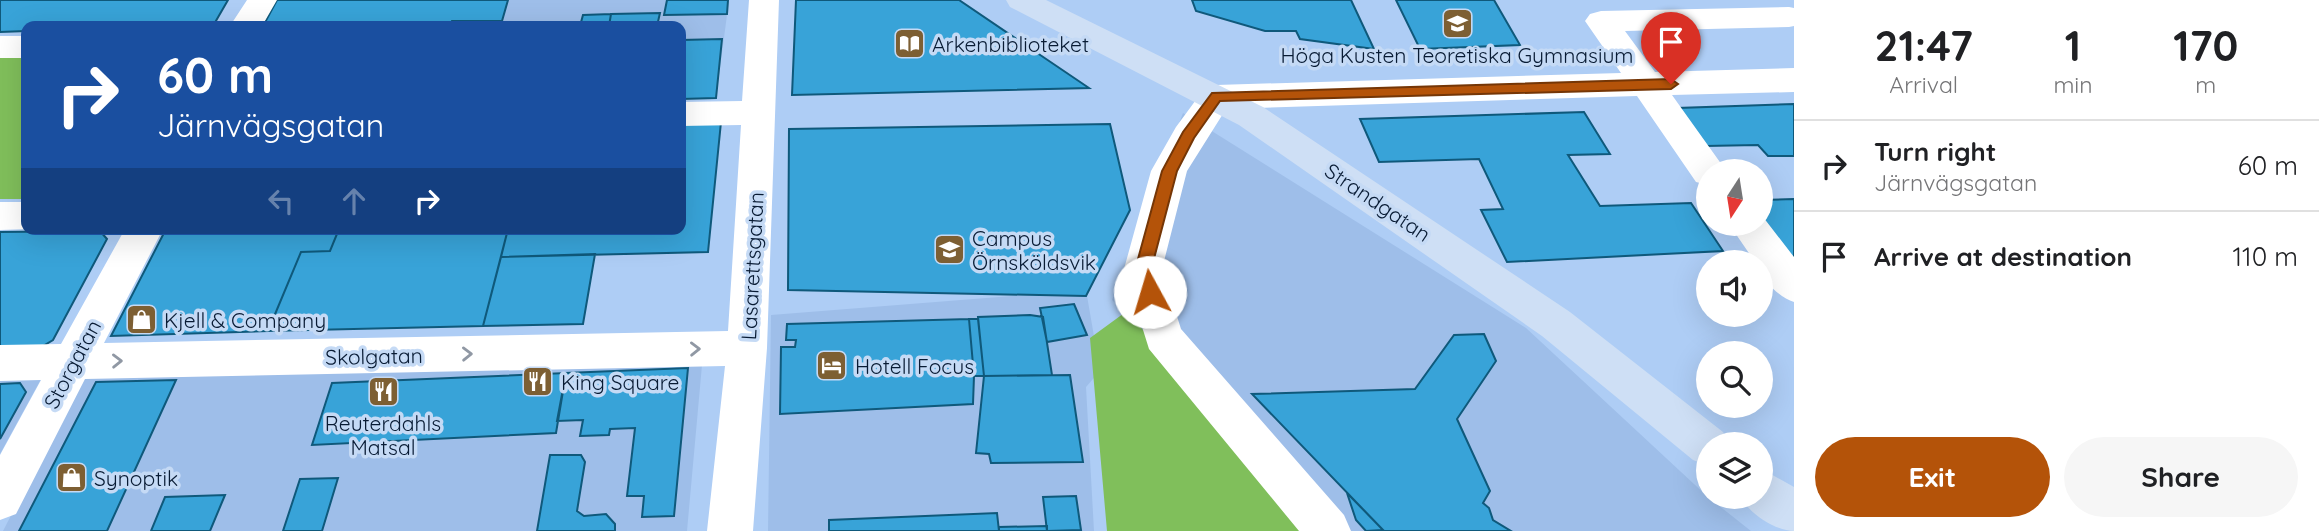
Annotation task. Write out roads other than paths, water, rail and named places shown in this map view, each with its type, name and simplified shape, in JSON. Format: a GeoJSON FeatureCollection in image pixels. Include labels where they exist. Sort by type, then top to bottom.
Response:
{"type":"FeatureCollection","features":[{"type":"Feature","properties":{"kind":"main road","name":"Strandgatan"},"geometry":{"type":"LineString","coordinates":[[1021,0],[1251,116],[1556,324],[1696,436]]}},
{"type":"Feature","properties":{"kind":"main road"},"geometry":{"type":"LineString","coordinates":[[1773,498],[1794,514]]}},
{"type":"Feature","properties":{"kind":"street"},"geometry":{"type":"LineString","coordinates":[[249,21],[262,0]]}},
{"type":"Feature","properties":{"kind":"street","name":"Lasarettsgatan"},"geometry":{"type":"LineString","coordinates":[[730,531],[747,348],[764,0]]}},
{"type":"Feature","properties":{"kind":"street"},"geometry":{"type":"LineString","coordinates":[[1700,159],[1601,21],[1789,17]]}},
{"type":"Feature","properties":{"kind":"street"},"geometry":{"type":"LineString","coordinates":[[0,47],[21,47]]}},
{"type":"Feature","properties":{"kind":"street"},"geometry":{"type":"LineString","coordinates":[[1328,531],[1163,337],[1143,270],[1170,171],[1188,135],[1216,97],[1794,80]]}},
{"type":"Feature","properties":{"kind":"street"},"geometry":{"type":"LineString","coordinates":[[686,114],[760,113]]}},
{"type":"Feature","properties":{"kind":"street"},"geometry":{"type":"LineString","coordinates":[[0,216],[21,216]]}},
{"type":"Feature","properties":{"kind":"street","name":"Storgatan"},"geometry":{"type":"LineString","coordinates":[[0,499],[141,235]]}},
{"type":"Feature","properties":{"kind":"street"},"geometry":{"type":"LineString","coordinates":[[1757,236],[1794,286]]}},
{"type":"Feature","properties":{"kind":"street","name":"Skolgatan"},"geometry":{"type":"LineString","coordinates":[[0,363],[747,348]]}},
{"type":"Feature","properties":{"kind":"place","name":"Höga Kusten Teoretiska Gymnasium"},"geometry":{"type":"Point","coordinates":[1457,23]}},
{"type":"Feature","properties":{"kind":"place","name":"Arkenbiblioteket"},"geometry":{"type":"Point","coordinates":[909,44]}},
{"type":"Feature","properties":{"kind":"place","name":"Campus Örnsköldsvik"},"geometry":{"type":"Point","coordinates":[949,250]}},
{"type":"Feature","properties":{"kind":"place","name":"Kjell & Company"},"geometry":{"type":"Point","coordinates":[141,320]}},
{"type":"Feature","properties":{"kind":"place","name":"Hotell Focus"},"geometry":{"type":"Point","coordinates":[832,366]}},
{"type":"Feature","properties":{"kind":"place","name":"King Square"},"geometry":{"type":"Point","coordinates":[538,382]}},
{"type":"Feature","properties":{"kind":"place","name":"Reuterdahls Matsal"},"geometry":{"type":"Point","coordinates":[383,391]}},
{"type":"Feature","properties":{"kind":"place","name":"Synoptik"},"geometry":{"type":"Point","coordinates":[71,478]}}]}
